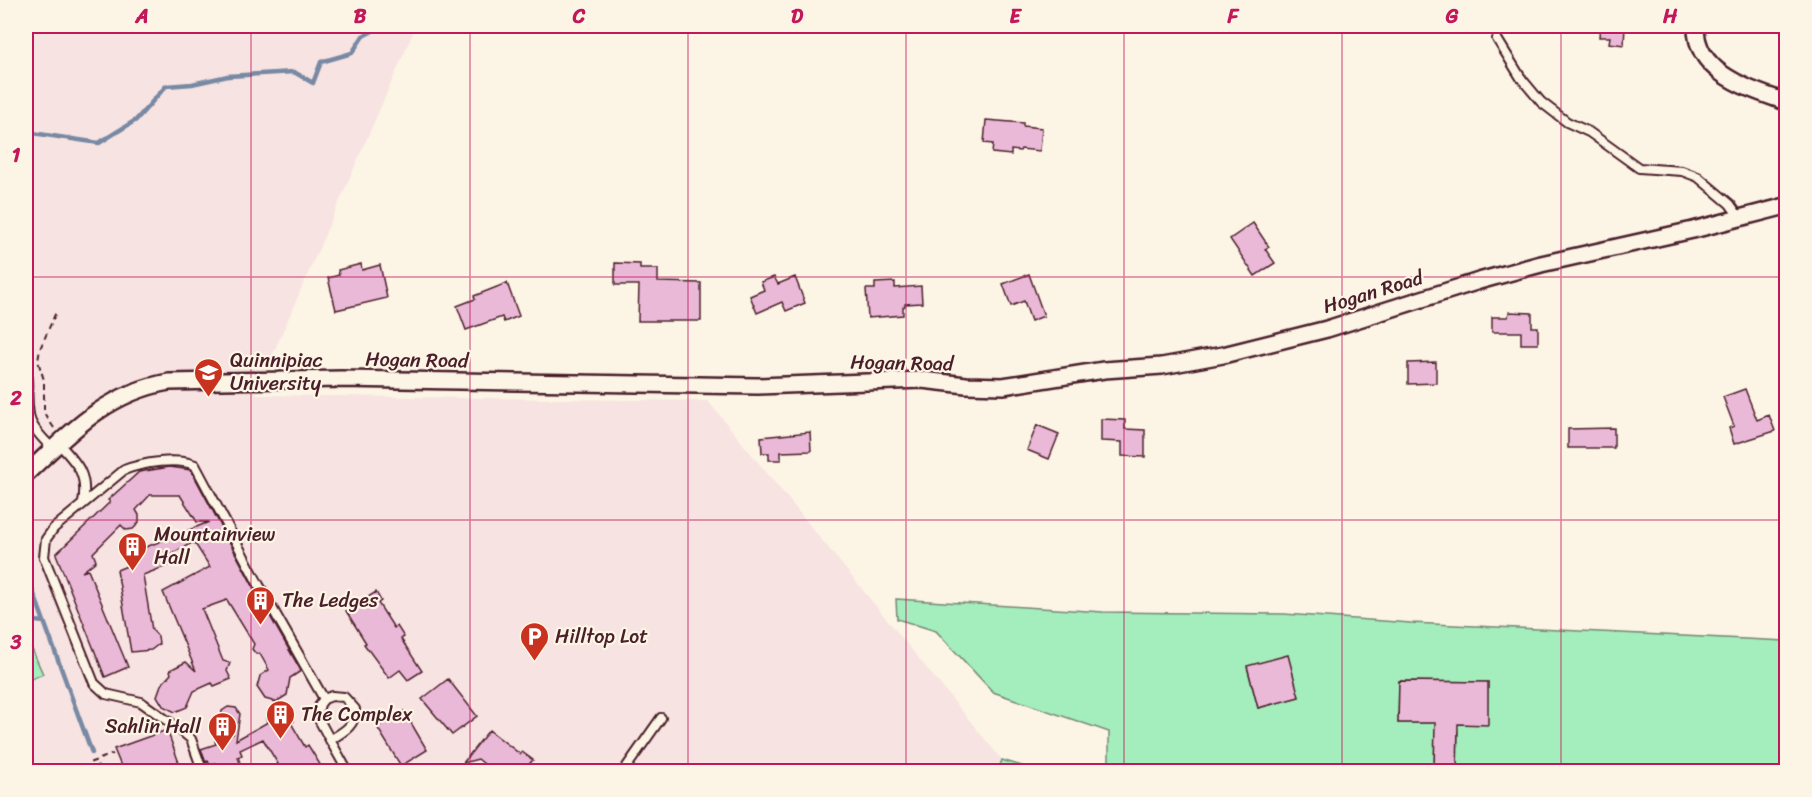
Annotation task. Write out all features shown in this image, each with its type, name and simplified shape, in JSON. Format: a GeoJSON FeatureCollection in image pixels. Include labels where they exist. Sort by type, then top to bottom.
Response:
{"type":"FeatureCollection","features":[{"type":"Feature","properties":{"kind":"street"},"geometry":{"type":"LineString","coordinates":[[1696,26],[1699,45],[1711,65],[1745,87],[1786,102]]}},
{"type":"Feature","properties":{"kind":"street","name":"Hogan Road"},"geometry":{"type":"LineString","coordinates":[[26,474],[56,442],[119,399],[140,388],[169,382],[341,379],[758,386],[922,380],[1004,386],[1104,370],[1162,366],[1223,355],[1327,329],[1541,264],[1741,219],[1786,206]]}},
{"type":"Feature","properties":{"kind":"lane"},"geometry":{"type":"LineString","coordinates":[[1497,39],[1521,78],[1541,102],[1567,122],[1589,132],[1640,168],[1682,171],[1698,177],[1730,204],[1741,219]]}},
{"type":"Feature","properties":{"kind":"lane"},"geometry":{"type":"LineString","coordinates":[[26,374],[28,413],[33,427],[56,442],[84,476],[83,503]]}},
{"type":"Feature","properties":{"kind":"lane"},"geometry":{"type":"LineString","coordinates":[[202,771],[191,740],[179,729],[141,702],[106,694],[94,683],[44,557],[46,539],[54,528],[124,470],[144,464],[180,462],[195,465],[259,585],[324,699]]}},
{"type":"Feature","properties":{"kind":"lane"},"geometry":{"type":"LineString","coordinates":[[330,740],[350,727],[354,719],[355,709],[344,698],[332,696],[324,699],[318,708],[317,716],[322,729],[348,771]]}},
{"type":"Feature","properties":{"kind":"lane"},"geometry":{"type":"LineString","coordinates":[[623,771],[661,718]]}},
{"type":"Feature","properties":{"kind":"path"},"geometry":{"type":"LineString","coordinates":[[56,312],[40,350],[38,361],[44,380],[44,413],[56,442]]}},
{"type":"Feature","properties":{"kind":"path"},"geometry":{"type":"LineString","coordinates":[[91,771],[88,763],[113,754]]}},
{"type":"Feature","properties":{"kind":"shaded area","name":"Quinnipiac University"},"geometry":{"type":"Polygon","coordinates":[[[26,26],[416,26],[255,395],[708,401],[1011,771],[26,771],[26,26]]]}},
{"type":"Feature","properties":{"kind":"green space"},"geometry":{"type":"Polygon","coordinates":[[[896,599],[1103,612],[1284,614],[1411,623],[1786,641],[1786,771],[1457,771],[1458,731],[1454,724],[1487,724],[1488,682],[1399,681],[1398,723],[1441,723],[1435,731],[1434,771],[1109,771],[1109,732],[993,692],[936,631],[897,619],[896,599]],[[1287,656],[1247,667],[1258,708],[1299,697],[1287,656]]]}},
{"type":"Feature","properties":{"kind":"green space"},"geometry":{"type":"Polygon","coordinates":[[[31,647],[43,674],[26,681],[26,650],[31,647]]]}},
{"type":"Feature","properties":{"kind":"green space"},"geometry":{"type":"Polygon","coordinates":[[[1002,760],[1038,771],[998,771],[1002,760]]]}},
{"type":"Feature","properties":{"kind":"building"},"geometry":{"type":"Polygon","coordinates":[[[1600,26],[1625,26],[1624,45],[1609,43],[1610,37],[1599,37],[1600,26]]]}},
{"type":"Feature","properties":{"kind":"building"},"geometry":{"type":"Polygon","coordinates":[[[986,120],[1023,123],[1023,126],[1042,128],[1040,151],[1011,150],[1011,155],[992,153],[993,144],[984,143],[986,120]]]}},
{"type":"Feature","properties":{"kind":"building"},"geometry":{"type":"Polygon","coordinates":[[[1253,223],[1269,247],[1265,249],[1275,263],[1255,276],[1230,239],[1253,223]]]}},
{"type":"Feature","properties":{"kind":"building"},"geometry":{"type":"Polygon","coordinates":[[[615,263],[640,264],[640,269],[658,269],[658,282],[701,283],[701,321],[638,321],[639,285],[615,285],[615,263]]]}},
{"type":"Feature","properties":{"kind":"building"},"geometry":{"type":"Polygon","coordinates":[[[361,264],[362,270],[380,265],[387,298],[336,310],[328,278],[339,275],[338,270],[361,264]]]}},
{"type":"Feature","properties":{"kind":"building"},"geometry":{"type":"Polygon","coordinates":[[[1029,274],[1044,316],[1031,321],[1024,301],[1011,306],[1003,284],[1029,274]]]}},
{"type":"Feature","properties":{"kind":"building"},"geometry":{"type":"Polygon","coordinates":[[[774,277],[778,284],[795,277],[805,303],[786,311],[782,302],[757,313],[750,296],[764,290],[761,282],[774,277]]]}},
{"type":"Feature","properties":{"kind":"building"},"geometry":{"type":"Polygon","coordinates":[[[895,282],[895,288],[921,286],[922,303],[905,304],[903,315],[868,318],[866,289],[875,289],[875,283],[895,282]]]}},
{"type":"Feature","properties":{"kind":"building"},"geometry":{"type":"Polygon","coordinates":[[[507,283],[519,316],[504,322],[502,317],[466,330],[457,306],[475,299],[474,296],[507,283]]]}},
{"type":"Feature","properties":{"kind":"building"},"geometry":{"type":"Polygon","coordinates":[[[1509,312],[1532,313],[1532,327],[1538,327],[1538,344],[1521,344],[1521,332],[1492,332],[1492,317],[1508,317],[1509,312]]]}},
{"type":"Feature","properties":{"kind":"building"},"geometry":{"type":"Polygon","coordinates":[[[1436,362],[1436,383],[1408,384],[1408,363],[1436,362]]]}},
{"type":"Feature","properties":{"kind":"building"},"geometry":{"type":"Polygon","coordinates":[[[1745,389],[1757,420],[1769,415],[1775,431],[1734,444],[1729,428],[1734,426],[1723,397],[1745,389]]]}},
{"type":"Feature","properties":{"kind":"building"},"geometry":{"type":"Polygon","coordinates":[[[1101,419],[1125,420],[1125,429],[1145,430],[1145,457],[1122,456],[1122,442],[1101,441],[1101,419]]]}},
{"type":"Feature","properties":{"kind":"building"},"geometry":{"type":"Polygon","coordinates":[[[1037,425],[1059,434],[1049,459],[1027,450],[1037,425]]]}},
{"type":"Feature","properties":{"kind":"building"},"geometry":{"type":"Polygon","coordinates":[[[1614,428],[1614,448],[1568,448],[1568,429],[1614,428]]]}},
{"type":"Feature","properties":{"kind":"building"},"geometry":{"type":"Polygon","coordinates":[[[810,432],[811,451],[781,452],[781,460],[769,460],[769,453],[762,453],[761,437],[810,432]]]}},
{"type":"Feature","properties":{"kind":"building"},"geometry":{"type":"Polygon","coordinates":[[[170,467],[191,470],[301,671],[290,678],[287,695],[276,702],[265,699],[257,687],[260,676],[269,670],[260,654],[256,654],[252,649],[254,644],[227,600],[202,609],[223,661],[230,663],[227,671],[231,679],[214,686],[212,683],[194,691],[187,707],[175,712],[163,706],[157,696],[161,685],[171,674],[170,670],[186,662],[196,671],[163,592],[210,567],[194,542],[168,555],[172,564],[143,575],[152,630],[158,636],[159,644],[151,650],[131,652],[117,570],[134,563],[131,553],[209,522],[197,522],[180,495],[150,495],[136,510],[139,522],[136,526],[126,530],[121,525],[93,553],[96,561],[82,572],[88,570],[128,667],[105,677],[56,554],[110,502],[108,500],[139,472],[170,467]]]}},
{"type":"Feature","properties":{"kind":"building"},"geometry":{"type":"Polygon","coordinates":[[[376,592],[381,601],[378,603],[394,628],[397,626],[404,637],[401,639],[422,671],[408,680],[400,670],[389,678],[364,644],[366,643],[346,611],[376,592]]]}},
{"type":"Feature","properties":{"kind":"building"},"geometry":{"type":"Polygon","coordinates":[[[1288,655],[1299,697],[1258,708],[1247,666],[1288,655]]]}},
{"type":"Feature","properties":{"kind":"building"},"geometry":{"type":"Polygon","coordinates":[[[448,679],[477,716],[452,735],[422,699],[448,679]]]}},
{"type":"Feature","properties":{"kind":"building"},"geometry":{"type":"Polygon","coordinates":[[[1399,681],[1488,682],[1488,725],[1458,724],[1457,771],[1434,771],[1435,723],[1398,723],[1399,681]]]}},
{"type":"Feature","properties":{"kind":"building"},"geometry":{"type":"Polygon","coordinates":[[[228,707],[236,708],[240,714],[236,740],[268,722],[266,719],[286,708],[294,721],[291,723],[305,747],[308,745],[324,771],[264,771],[278,764],[263,739],[240,750],[242,755],[238,757],[243,771],[218,771],[215,763],[210,765],[208,761],[206,762],[201,749],[216,744],[215,741],[233,734],[221,720],[222,711],[228,707]]]}},
{"type":"Feature","properties":{"kind":"building"},"geometry":{"type":"Polygon","coordinates":[[[404,711],[427,750],[401,766],[377,727],[404,711]]]}},
{"type":"Feature","properties":{"kind":"building"},"geometry":{"type":"Polygon","coordinates":[[[167,730],[182,771],[123,771],[114,749],[167,730]]]}},
{"type":"Feature","properties":{"kind":"building"},"geometry":{"type":"Polygon","coordinates":[[[489,730],[520,754],[522,752],[533,760],[530,763],[540,771],[493,771],[478,759],[463,763],[489,730]]]}},
{"type":"Feature","properties":{"kind":"waterway"},"geometry":{"type":"LineString","coordinates":[[26,132],[99,143],[136,120],[166,86],[192,84],[228,76],[294,72],[313,83],[321,62],[352,53],[363,36],[382,26]]}},
{"type":"Feature","properties":{"kind":"waterway"},"geometry":{"type":"LineString","coordinates":[[26,572],[92,753]]}},
{"type":"Feature","properties":{"kind":"waterway"},"geometry":{"type":"LineString","coordinates":[[26,620],[44,622]]}},
{"type":"Feature","properties":{"kind":"waterway"},"geometry":{"type":"LineString","coordinates":[[97,767],[99,772]]}},
{"type":"Feature","properties":{"kind":"place","name":"Quinnipiac University"},"geometry":{"type":"Point","coordinates":[209,398]}},
{"type":"Feature","properties":{"kind":"place","name":"Mountainview Hall"},"geometry":{"type":"Point","coordinates":[133,572]}},
{"type":"Feature","properties":{"kind":"place","name":"The Ledges"},"geometry":{"type":"Point","coordinates":[261,626]}},
{"type":"Feature","properties":{"kind":"place","name":"Hilltop Lot"},"geometry":{"type":"Point","coordinates":[534,662]}},
{"type":"Feature","properties":{"kind":"place","name":"The Complex"},"geometry":{"type":"Point","coordinates":[280,740]}},
{"type":"Feature","properties":{"kind":"place","name":"Sahlin Hall"},"geometry":{"type":"Point","coordinates":[222,752]}}]}
